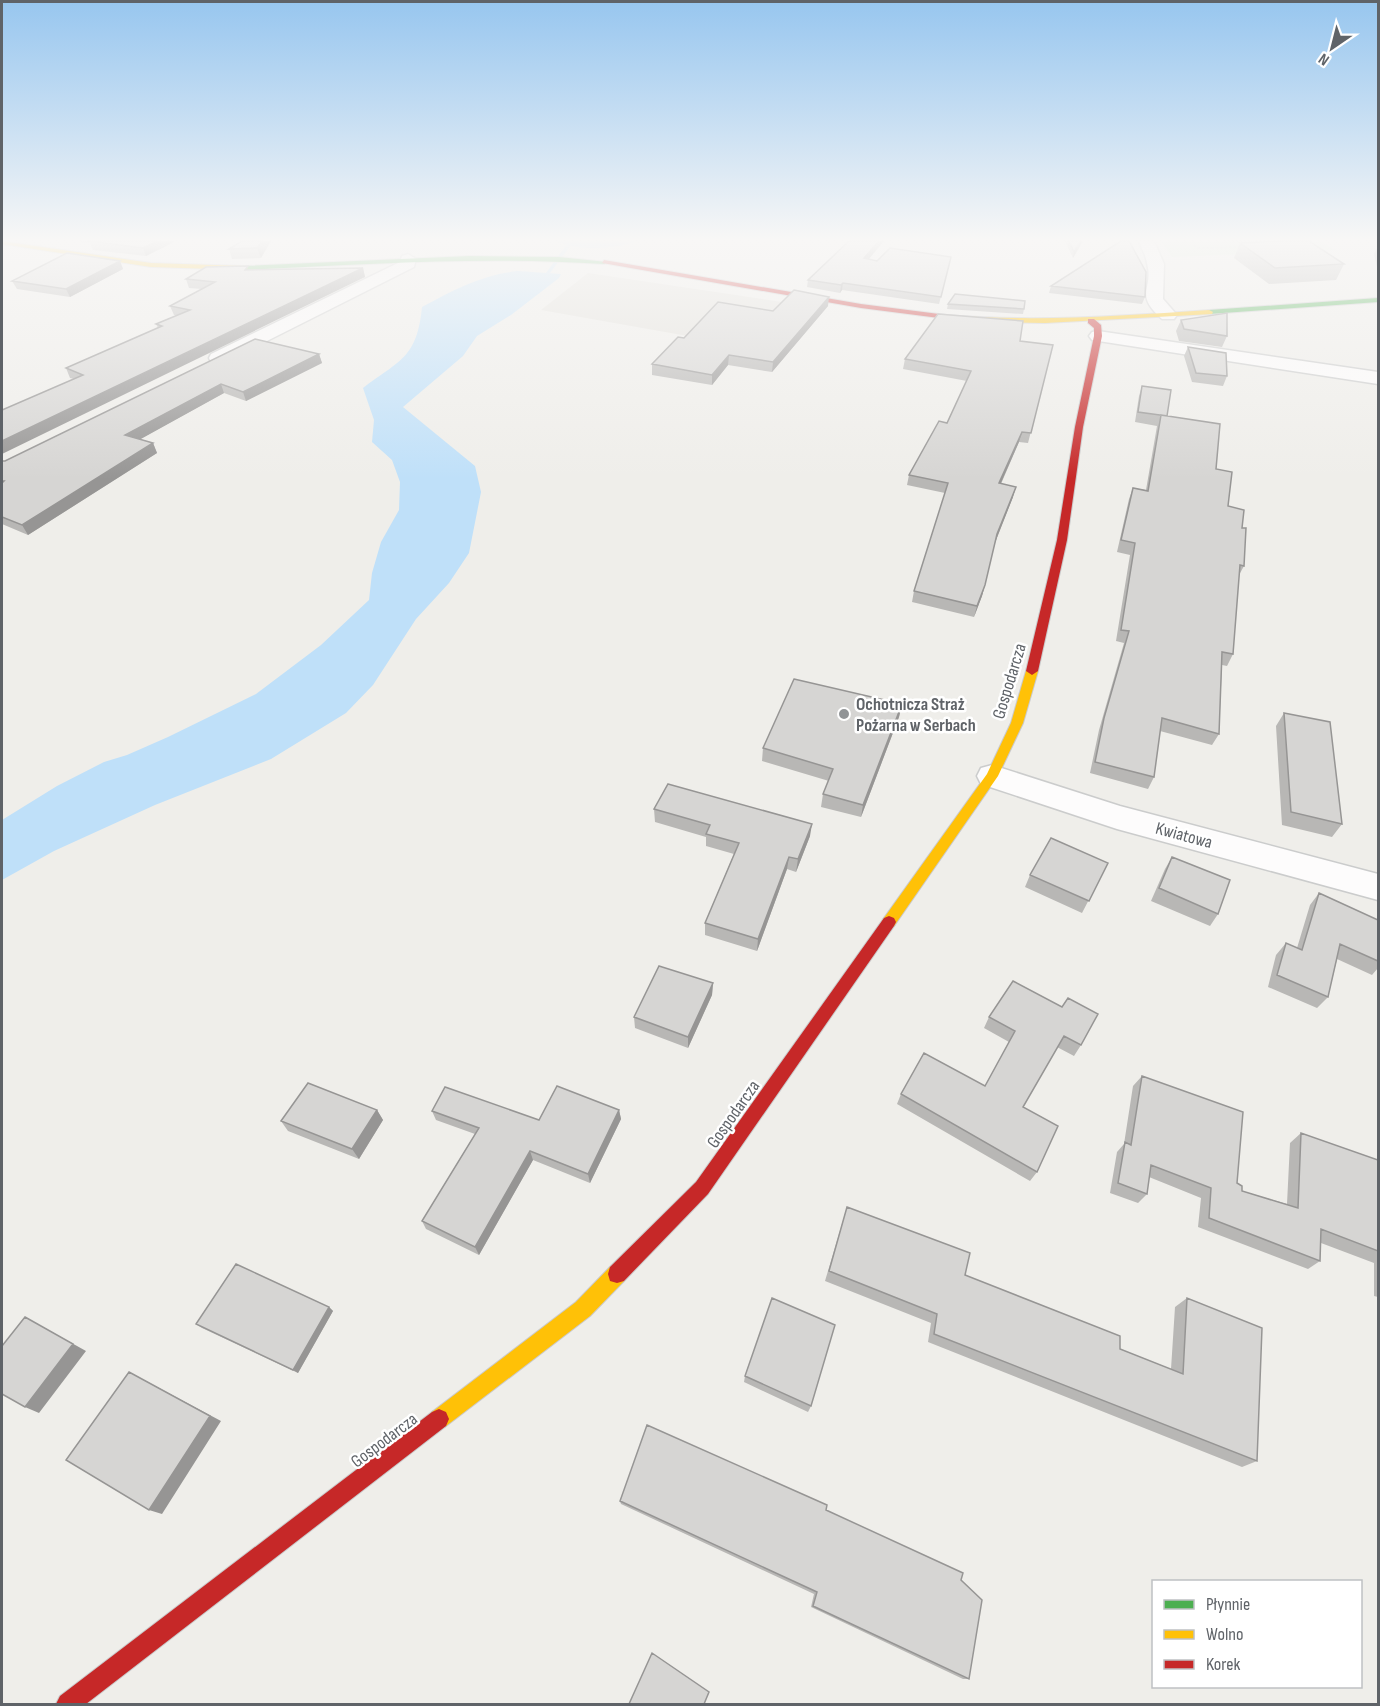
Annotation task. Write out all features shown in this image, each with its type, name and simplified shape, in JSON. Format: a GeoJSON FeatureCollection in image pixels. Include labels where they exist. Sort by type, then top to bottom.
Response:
{"type":"FeatureCollection","features":[{"type":"Feature","properties":{"kind":"main road"},"geometry":{"type":"LineString","coordinates":[[985,321],[1095,328],[1136,321]]}},
{"type":"Feature","properties":{"kind":"main road","name":"Gospodarcza"},"geometry":{"type":"LineString","coordinates":[[68,1704],[591,1301],[702,1188],[992,776],[1017,723],[1039,646],[1062,540],[1095,328]]}},
{"type":"Feature","properties":{"kind":"street"},"geometry":{"type":"LineString","coordinates":[[205,364],[293,321]]}},
{"type":"Feature","properties":{"kind":"street"},"geometry":{"type":"LineString","coordinates":[[1095,328],[1378,378]]}},
{"type":"Feature","properties":{"kind":"street","name":"Kwiatowa"},"geometry":{"type":"LineString","coordinates":[[992,776],[1117,817],[1378,887]]}},
{"type":"Feature","properties":{"kind":"shaded area"},"geometry":{"type":"Polygon","coordinates":[[[601,321],[766,321],[744,346],[601,321]]]}},
{"type":"Feature","properties":{"kind":"water"},"geometry":{"type":"Polygon","coordinates":[[[420,321],[502,321],[477,336],[463,356],[403,407],[475,466],[481,492],[469,553],[449,583],[416,619],[373,685],[346,713],[271,759],[155,805],[54,851],[2,880],[2,820],[57,786],[104,762],[127,755],[168,737],[256,694],[321,645],[369,600],[372,573],[381,542],[399,510],[400,482],[392,460],[372,442],[374,420],[363,388],[397,364],[411,348],[420,321]]]}},
{"type":"Feature","properties":{"kind":"building"},"geometry":{"type":"Polygon","coordinates":[[[164,321],[253,321],[2,441],[2,410],[83,375],[66,368],[162,326],[156,324],[164,321]]]}},
{"type":"Feature","properties":{"kind":"building"},"geometry":{"type":"Polygon","coordinates":[[[700,321],[809,321],[773,362],[729,355],[712,375],[652,364],[678,337],[684,338],[700,321]]]}},
{"type":"Feature","properties":{"kind":"building"},"geometry":{"type":"Polygon","coordinates":[[[933,321],[1023,321],[1020,341],[1053,345],[1031,433],[1022,432],[999,483],[1016,487],[997,534],[985,585],[977,606],[914,591],[948,483],[909,475],[939,421],[947,423],[971,371],[905,359],[933,321]]]}},
{"type":"Feature","properties":{"kind":"building"},"geometry":{"type":"Polygon","coordinates":[[[1181,321],[1227,321],[1227,336],[1184,329],[1181,321]]]}},
{"type":"Feature","properties":{"kind":"building"},"geometry":{"type":"Polygon","coordinates":[[[255,339],[319,354],[243,392],[221,384],[125,435],[153,443],[22,525],[2,517],[2,483],[4,481],[2,481],[2,461],[255,339]]]}},
{"type":"Feature","properties":{"kind":"building"},"geometry":{"type":"Polygon","coordinates":[[[1188,347],[1226,353],[1227,376],[1196,373],[1188,347]]]}},
{"type":"Feature","properties":{"kind":"building"},"geometry":{"type":"Polygon","coordinates":[[[1142,386],[1171,390],[1167,416],[1138,412],[1142,386]]]}},
{"type":"Feature","properties":{"kind":"building"},"geometry":{"type":"Polygon","coordinates":[[[1161,415],[1220,424],[1216,469],[1232,472],[1228,506],[1244,510],[1242,528],[1246,528],[1244,566],[1240,565],[1233,654],[1222,652],[1219,734],[1162,718],[1154,777],[1095,762],[1104,718],[1129,631],[1121,630],[1135,543],[1121,540],[1133,488],[1148,491],[1161,415]]]}},
{"type":"Feature","properties":{"kind":"building"},"geometry":{"type":"Polygon","coordinates":[[[794,679],[902,704],[863,805],[823,794],[833,769],[763,748],[794,679]]]}},
{"type":"Feature","properties":{"kind":"building"},"geometry":{"type":"Polygon","coordinates":[[[1284,713],[1330,722],[1342,824],[1291,812],[1284,713]]]}},
{"type":"Feature","properties":{"kind":"building"},"geometry":{"type":"Polygon","coordinates":[[[668,784],[812,824],[798,859],[789,857],[758,939],[705,923],[739,843],[706,834],[710,825],[654,809],[668,784]]]}},
{"type":"Feature","properties":{"kind":"building"},"geometry":{"type":"Polygon","coordinates":[[[1051,838],[1108,863],[1089,901],[1030,875],[1051,838]]]}},
{"type":"Feature","properties":{"kind":"building"},"geometry":{"type":"Polygon","coordinates":[[[1172,857],[1230,880],[1218,914],[1159,888],[1172,857]]]}},
{"type":"Feature","properties":{"kind":"building"},"geometry":{"type":"Polygon","coordinates":[[[1319,893],[1378,920],[1378,961],[1340,944],[1328,997],[1277,975],[1286,943],[1302,950],[1319,893]]]}},
{"type":"Feature","properties":{"kind":"building"},"geometry":{"type":"Polygon","coordinates":[[[659,966],[713,983],[688,1037],[634,1017],[659,966]]]}},
{"type":"Feature","properties":{"kind":"building"},"geometry":{"type":"Polygon","coordinates":[[[1013,981],[1062,1007],[1068,998],[1098,1014],[1081,1045],[1064,1036],[1023,1107],[1058,1126],[1037,1172],[901,1094],[924,1053],[985,1086],[1015,1031],[989,1017],[1013,981]]]}},
{"type":"Feature","properties":{"kind":"building"},"geometry":{"type":"Polygon","coordinates":[[[1142,1076],[1243,1112],[1237,1183],[1242,1186],[1242,1191],[1298,1208],[1301,1133],[1378,1160],[1378,1251],[1321,1229],[1320,1261],[1209,1218],[1211,1188],[1151,1165],[1147,1194],[1118,1183],[1125,1142],[1131,1145],[1142,1076]]]}},
{"type":"Feature","properties":{"kind":"building"},"geometry":{"type":"Polygon","coordinates":[[[308,1083],[377,1110],[352,1149],[281,1121],[308,1083]]]}},
{"type":"Feature","properties":{"kind":"building"},"geometry":{"type":"Polygon","coordinates":[[[557,1086],[619,1110],[588,1174],[530,1151],[475,1247],[422,1221],[479,1128],[432,1111],[445,1087],[539,1120],[557,1086]]]}},
{"type":"Feature","properties":{"kind":"building"},"geometry":{"type":"Polygon","coordinates":[[[847,1207],[970,1253],[965,1275],[1120,1336],[1120,1349],[1183,1374],[1187,1298],[1262,1328],[1257,1461],[934,1334],[937,1314],[829,1271],[847,1207]]]}},
{"type":"Feature","properties":{"kind":"building"},"geometry":{"type":"Polygon","coordinates":[[[236,1264],[329,1307],[293,1370],[196,1324],[236,1264]]]}},
{"type":"Feature","properties":{"kind":"building"},"geometry":{"type":"Polygon","coordinates":[[[772,1298],[835,1325],[811,1406],[745,1376],[772,1298]]]}},
{"type":"Feature","properties":{"kind":"building"},"geometry":{"type":"Polygon","coordinates":[[[25,1317],[73,1344],[25,1407],[2,1394],[2,1346],[25,1317]]]}},
{"type":"Feature","properties":{"kind":"building"},"geometry":{"type":"Polygon","coordinates":[[[129,1372],[210,1416],[149,1510],[66,1460],[129,1372]]]}},
{"type":"Feature","properties":{"kind":"building"},"geometry":{"type":"Polygon","coordinates":[[[647,1425],[827,1505],[826,1510],[963,1573],[961,1580],[982,1600],[969,1679],[813,1606],[817,1592],[620,1501],[647,1425]]]}},
{"type":"Feature","properties":{"kind":"building"},"geometry":{"type":"Polygon","coordinates":[[[652,1653],[709,1692],[704,1704],[629,1704],[652,1653]]]}},
{"type":"Feature","properties":{"kind":"traffic: slow"},"geometry":{"type":"LineString","coordinates":[[1000,321],[1058,321]]}},
{"type":"Feature","properties":{"kind":"traffic: slow"},"geometry":{"type":"LineString","coordinates":[[889,922],[992,776],[1017,723],[1032,671]]}},
{"type":"Feature","properties":{"kind":"traffic: slow"},"geometry":{"type":"LineString","coordinates":[[439,1419],[583,1309],[617,1274]]}},
{"type":"Feature","properties":{"kind":"traffic: jam"},"geometry":{"type":"LineString","coordinates":[[1032,671],[1062,540],[1079,427],[1098,336],[1098,327],[1091,321]]}},
{"type":"Feature","properties":{"kind":"traffic: jam"},"geometry":{"type":"LineString","coordinates":[[617,1274],[702,1188],[889,922]]}},
{"type":"Feature","properties":{"kind":"traffic: jam"},"geometry":{"type":"LineString","coordinates":[[68,1704],[439,1419]]}},
{"type":"Feature","properties":{"kind":"place","name":"Ochotnicza Straż Pożarna w Serbach"},"geometry":{"type":"Point","coordinates":[844,714]}}]}
